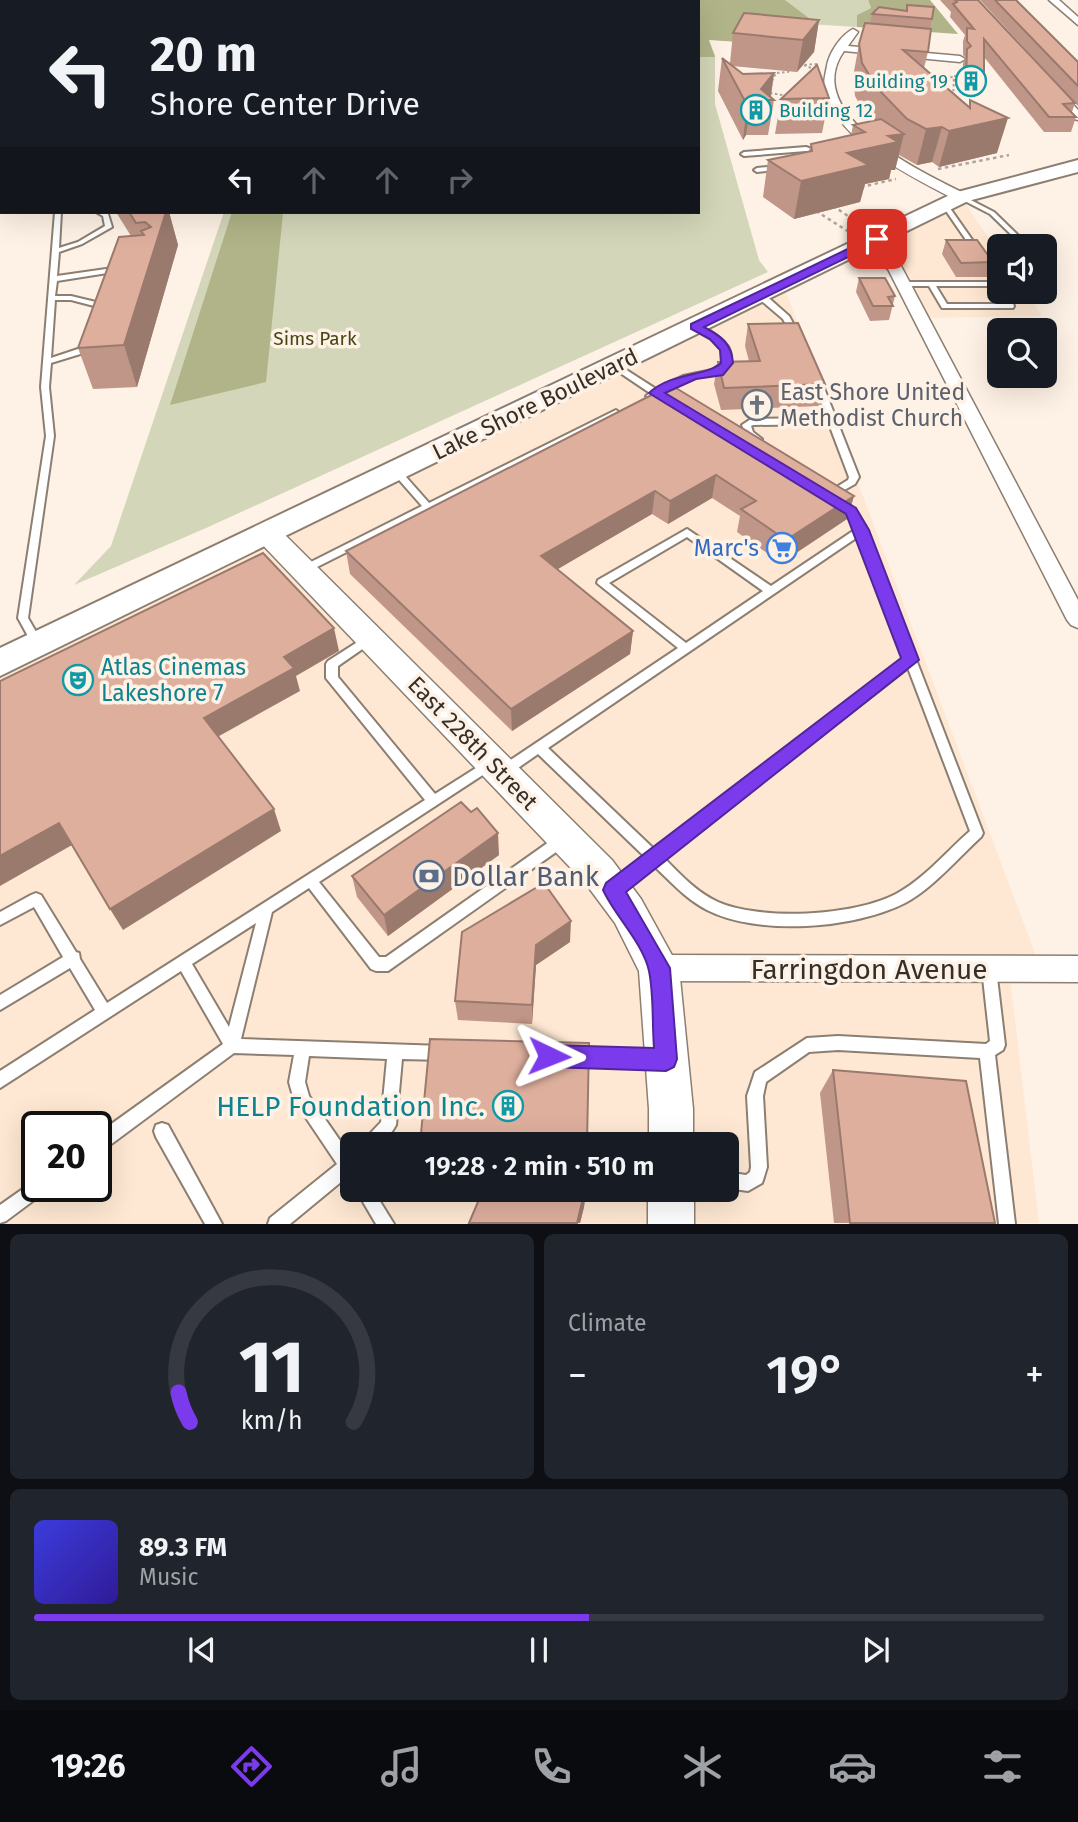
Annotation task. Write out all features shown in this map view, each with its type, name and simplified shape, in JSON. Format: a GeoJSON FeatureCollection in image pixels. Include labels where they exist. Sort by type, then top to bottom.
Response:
{"type":"FeatureCollection","features":[{"type":"Feature","properties":{"kind":"main road","name":"Lake Shore Boulevard"},"geometry":{"type":"LineString","coordinates":[[0,663],[760,295],[857,235],[953,201],[1078,166]]}},
{"type":"Feature","properties":{"kind":"street"},"geometry":{"type":"LineString","coordinates":[[1054,0],[1078,22]]}},
{"type":"Feature","properties":{"kind":"street"},"geometry":{"type":"LineString","coordinates":[[853,33],[839,48],[831,68],[831,90],[847,122],[869,148],[953,201]]}},
{"type":"Feature","properties":{"kind":"street"},"geometry":{"type":"LineString","coordinates":[[839,48],[960,59]]}},
{"type":"Feature","properties":{"kind":"street"},"geometry":{"type":"LineString","coordinates":[[1043,79],[1078,117]]}},
{"type":"Feature","properties":{"kind":"street"},"geometry":{"type":"LineString","coordinates":[[857,235],[894,266],[1078,620]]}},
{"type":"Feature","properties":{"kind":"street","name":"East 228th Street"},"geometry":{"type":"LineString","coordinates":[[267,533],[566,837],[628,911],[659,968]]}},
{"type":"Feature","properties":{"kind":"street"},"geometry":{"type":"LineString","coordinates":[[659,968],[671,1132]]}},
{"type":"Feature","properties":{"kind":"street","name":"Farringdon Avenue"},"geometry":{"type":"LineString","coordinates":[[659,968],[1078,969]]}},
{"type":"Feature","properties":{"kind":"street"},"geometry":{"type":"LineString","coordinates":[[671,1202],[671,1223]]}},
{"type":"Feature","properties":{"kind":"lane"},"geometry":{"type":"LineString","coordinates":[[744,154],[806,149],[826,155],[824,164]]}},
{"type":"Feature","properties":{"kind":"lane"},"geometry":{"type":"LineString","coordinates":[[757,170],[782,167]]}},
{"type":"Feature","properties":{"kind":"lane"},"geometry":{"type":"LineString","coordinates":[[953,201],[992,213],[1014,234]]}},
{"type":"Feature","properties":{"kind":"lane"},"geometry":{"type":"LineString","coordinates":[[953,201],[987,262]]}},
{"type":"Feature","properties":{"kind":"lane"},"geometry":{"type":"LineString","coordinates":[[38,644],[23,618],[50,436],[45,387],[58,214]]}},
{"type":"Feature","properties":{"kind":"lane"},"geometry":{"type":"LineString","coordinates":[[55,251],[80,243],[109,227],[107,215],[104,214]]}},
{"type":"Feature","properties":{"kind":"lane"},"geometry":{"type":"LineString","coordinates":[[53,279],[131,268]]}},
{"type":"Feature","properties":{"kind":"lane"},"geometry":{"type":"LineString","coordinates":[[904,284],[987,284]]}},
{"type":"Feature","properties":{"kind":"lane"},"geometry":{"type":"LineString","coordinates":[[931,284],[945,306],[1010,306],[1009,304]]}},
{"type":"Feature","properties":{"kind":"lane"},"geometry":{"type":"LineString","coordinates":[[760,295],[786,318],[802,349]]}},
{"type":"Feature","properties":{"kind":"lane"},"geometry":{"type":"LineString","coordinates":[[52,298],[71,298],[97,306],[103,318],[97,330]]}},
{"type":"Feature","properties":{"kind":"lane"},"geometry":{"type":"LineString","coordinates":[[643,400],[684,379],[719,372],[727,363],[726,349],[714,337],[695,326]]}},
{"type":"Feature","properties":{"kind":"lane"},"geometry":{"type":"LineString","coordinates":[[47,362],[87,349],[92,342]]}},
{"type":"Feature","properties":{"kind":"lane"},"geometry":{"type":"LineString","coordinates":[[614,366],[668,400]]}},
{"type":"Feature","properties":{"kind":"lane"},"geometry":{"type":"LineString","coordinates":[[813,372],[854,477],[852,482],[827,497]]}},
{"type":"Feature","properties":{"kind":"lane"},"geometry":{"type":"LineString","coordinates":[[303,570],[631,406]]}},
{"type":"Feature","properties":{"kind":"lane"},"geometry":{"type":"LineString","coordinates":[[771,446],[749,433],[746,425],[751,422],[833,421]]}},
{"type":"Feature","properties":{"kind":"lane"},"geometry":{"type":"LineString","coordinates":[[396,471],[427,506]]}},
{"type":"Feature","properties":{"kind":"lane"},"geometry":{"type":"LineString","coordinates":[[831,482],[842,488]]}},
{"type":"Feature","properties":{"kind":"lane"},"geometry":{"type":"LineString","coordinates":[[540,748],[691,893],[718,909],[757,918],[790,920],[854,913],[900,898],[976,833],[861,530],[851,511],[817,490]]}},
{"type":"Feature","properties":{"kind":"lane"},"geometry":{"type":"LineString","coordinates":[[0,1080],[433,801],[540,748],[861,530]]}},
{"type":"Feature","properties":{"kind":"lane"},"geometry":{"type":"LineString","coordinates":[[686,649],[602,583],[687,532],[771,591]]}},
{"type":"Feature","properties":{"kind":"lane"},"geometry":{"type":"LineString","coordinates":[[370,638],[332,664],[332,678],[433,801]]}},
{"type":"Feature","properties":{"kind":"lane"},"geometry":{"type":"LineString","coordinates":[[613,890],[911,660]]}},
{"type":"Feature","properties":{"kind":"lane"},"geometry":{"type":"LineString","coordinates":[[310,880],[376,964],[388,964],[566,837]]}},
{"type":"Feature","properties":{"kind":"lane"},"geometry":{"type":"LineString","coordinates":[[0,919],[36,899],[105,1013]]}},
{"type":"Feature","properties":{"kind":"lane"},"geometry":{"type":"LineString","coordinates":[[232,1046],[266,909]]}},
{"type":"Feature","properties":{"kind":"lane"},"geometry":{"type":"LineString","coordinates":[[0,1003],[74,958]]}},
{"type":"Feature","properties":{"kind":"lane"},"geometry":{"type":"LineString","coordinates":[[183,962],[232,1046]]}},
{"type":"Feature","properties":{"kind":"lane"},"geometry":{"type":"LineString","coordinates":[[739,1182],[748,1183],[756,1177],[759,1167],[755,1096],[760,1077],[807,1045],[838,1043],[987,1051],[998,1045],[989,969]]}},
{"type":"Feature","properties":{"kind":"lane"},"geometry":{"type":"LineString","coordinates":[[112,1133],[232,1046],[463,1054]]}},
{"type":"Feature","properties":{"kind":"lane"},"geometry":{"type":"LineString","coordinates":[[303,1048],[297,1082],[302,1100],[340,1152]]}},
{"type":"Feature","properties":{"kind":"lane"},"geometry":{"type":"LineString","coordinates":[[987,1051],[1007,1223]]}},
{"type":"Feature","properties":{"kind":"lane"},"geometry":{"type":"LineString","coordinates":[[382,1132],[388,1125],[394,1052]]}},
{"type":"Feature","properties":{"kind":"lane"},"geometry":{"type":"LineString","coordinates":[[558,1056],[666,1059]]}},
{"type":"Feature","properties":{"kind":"lane"},"geometry":{"type":"LineString","coordinates":[[162,1131],[214,1223]]}},
{"type":"Feature","properties":{"kind":"lane"},"geometry":{"type":"LineString","coordinates":[[276,1223],[340,1174]]}},
{"type":"Feature","properties":{"kind":"lane"},"geometry":{"type":"LineString","coordinates":[[0,1215],[21,1199]]}},
{"type":"Feature","properties":{"kind":"lane"},"geometry":{"type":"LineString","coordinates":[[372,1202],[386,1223]]}},
{"type":"Feature","properties":{"kind":"path"},"geometry":{"type":"LineString","coordinates":[[772,81],[776,73],[789,71],[791,64],[788,64]]}},
{"type":"Feature","properties":{"kind":"path"},"geometry":{"type":"LineString","coordinates":[[932,72],[954,78]]}},
{"type":"Feature","properties":{"kind":"path"},"geometry":{"type":"LineString","coordinates":[[932,77],[962,77]]}},
{"type":"Feature","properties":{"kind":"path"},"geometry":{"type":"LineString","coordinates":[[952,102],[955,100],[954,78]]}},
{"type":"Feature","properties":{"kind":"path"},"geometry":{"type":"LineString","coordinates":[[955,85],[962,86]]}},
{"type":"Feature","properties":{"kind":"path"},"geometry":{"type":"LineString","coordinates":[[770,93],[782,96],[786,106]]}},
{"type":"Feature","properties":{"kind":"path"},"geometry":{"type":"LineString","coordinates":[[935,170],[954,164],[1009,155]]}},
{"type":"Feature","properties":{"kind":"path"},"geometry":{"type":"LineString","coordinates":[[824,164],[864,188],[901,178]]}},
{"type":"Feature","properties":{"kind":"path"},"geometry":{"type":"LineString","coordinates":[[825,201],[857,235]]}},
{"type":"Feature","properties":{"kind":"path"},"geometry":{"type":"LineString","coordinates":[[807,205],[857,235]]}},
{"type":"Feature","properties":{"kind":"path"},"geometry":{"type":"LineString","coordinates":[[809,214],[817,212]]}},
{"type":"Feature","properties":{"kind":"shaded area"},"geometry":{"type":"Polygon","coordinates":[[[961,197],[987,236],[987,304],[1034,304],[1042,316],[921,318],[894,266],[860,247],[961,197]]]}},
{"type":"Feature","properties":{"kind":"shaded area"},"geometry":{"type":"Polygon","coordinates":[[[783,284],[1041,969],[1009,969],[1039,1223],[0,1224],[0,663],[783,284]]]}},
{"type":"Feature","properties":{"kind":"green space"},"geometry":{"type":"Polygon","coordinates":[[[700,0],[785,0],[810,19],[803,30],[780,41],[750,43],[709,40],[715,57],[700,57],[700,0]]]}},
{"type":"Feature","properties":{"kind":"green space"},"geometry":{"type":"Polygon","coordinates":[[[785,0],[868,0],[871,8],[857,15],[857,27],[808,24],[785,0]]]}},
{"type":"Feature","properties":{"kind":"green space"},"geometry":{"type":"Polygon","coordinates":[[[868,0],[930,0],[958,34],[857,27],[857,15],[871,8],[868,0]]]}},
{"type":"Feature","properties":{"kind":"green space","name":"Sims Park"},"geometry":{"type":"Polygon","coordinates":[[[700,25],[715,55],[715,104],[759,260],[768,272],[206,528],[74,585],[111,546],[223,214],[700,214],[700,25]]]}},
{"type":"Feature","properties":{"kind":"green space"},"geometry":{"type":"Polygon","coordinates":[[[231,214],[283,214],[266,382],[170,405],[231,214]]]}},
{"type":"Feature","properties":{"kind":"building"},"geometry":{"type":"Polygon","coordinates":[[[955,0],[978,0],[1075,103],[1063,104],[1076,117],[1049,117],[984,39],[984,79],[966,78],[967,49],[971,46],[967,41],[967,28],[974,29],[953,4],[957,2],[955,0]]]}},
{"type":"Feature","properties":{"kind":"building"},"geometry":{"type":"Polygon","coordinates":[[[995,0],[1016,0],[1078,62],[1078,86],[995,0]]]}},
{"type":"Feature","properties":{"kind":"building"},"geometry":{"type":"Polygon","coordinates":[[[907,5],[934,7],[932,19],[872,14],[879,7],[907,11],[907,5]]]}},
{"type":"Feature","properties":{"kind":"building"},"geometry":{"type":"Polygon","coordinates":[[[744,13],[819,20],[803,40],[733,33],[744,13]]]}},
{"type":"Feature","properties":{"kind":"building"},"geometry":{"type":"Polygon","coordinates":[[[865,23],[931,29],[928,52],[903,50],[970,108],[970,100],[1008,118],[949,131],[942,127],[926,129],[907,119],[877,88],[862,63],[859,44],[865,23]]]}},
{"type":"Feature","properties":{"kind":"building"},"geometry":{"type":"Polygon","coordinates":[[[722,58],[743,74],[774,73],[761,89],[774,100],[751,100],[747,105],[722,58]]]}},
{"type":"Feature","properties":{"kind":"building"},"geometry":{"type":"Polygon","coordinates":[[[817,65],[829,98],[781,99],[817,65]]]}},
{"type":"Feature","properties":{"kind":"building"},"geometry":{"type":"Polygon","coordinates":[[[881,119],[904,134],[888,136],[898,142],[847,153],[869,165],[801,181],[768,160],[812,151],[811,144],[865,132],[853,125],[881,119]]]}},
{"type":"Feature","properties":{"kind":"building"},"geometry":{"type":"Polygon","coordinates":[[[130,214],[165,214],[124,345],[78,348],[119,237],[144,235],[141,231],[151,227],[145,222],[136,223],[130,214]]]}},
{"type":"Feature","properties":{"kind":"building"},"geometry":{"type":"Polygon","coordinates":[[[946,240],[977,240],[987,254],[987,262],[961,263],[946,240]]]}},
{"type":"Feature","properties":{"kind":"building"},"geometry":{"type":"Polygon","coordinates":[[[859,278],[885,278],[895,296],[888,297],[893,306],[873,306],[859,278]]]}},
{"type":"Feature","properties":{"kind":"building"},"geometry":{"type":"Polygon","coordinates":[[[798,323],[825,384],[724,388],[718,362],[760,361],[748,324],[798,323]]]}},
{"type":"Feature","properties":{"kind":"building"},"geometry":{"type":"Polygon","coordinates":[[[671,385],[854,496],[786,540],[741,509],[756,501],[716,475],[670,501],[655,491],[541,556],[633,631],[511,709],[346,551],[671,385]]]}},
{"type":"Feature","properties":{"kind":"building"},"geometry":{"type":"Polygon","coordinates":[[[263,553],[334,628],[284,657],[294,668],[204,718],[274,809],[110,909],[59,823],[0,856],[0,681],[263,553]]]}},
{"type":"Feature","properties":{"kind":"building"},"geometry":{"type":"Polygon","coordinates":[[[461,802],[471,812],[477,808],[498,833],[384,915],[352,876],[461,802]]]}},
{"type":"Feature","properties":{"kind":"building"},"geometry":{"type":"Polygon","coordinates":[[[544,883],[571,921],[536,945],[532,1005],[455,1001],[462,932],[544,883]]]}},
{"type":"Feature","properties":{"kind":"building","name":"HELP Foundation Inc."},"geometry":{"type":"Polygon","coordinates":[[[430,1039],[589,1043],[587,1132],[421,1132],[430,1039]]]}},
{"type":"Feature","properties":{"kind":"building"},"geometry":{"type":"Polygon","coordinates":[[[833,1070],[966,1081],[995,1223],[850,1223],[833,1070]]]}},
{"type":"Feature","properties":{"kind":"building"},"geometry":{"type":"Polygon","coordinates":[[[478,1202],[582,1202],[577,1223],[469,1223],[478,1202]]]}},
{"type":"Feature","properties":{"kind":"place","name":"Building 19"},"geometry":{"type":"Point","coordinates":[971,81]}},
{"type":"Feature","properties":{"kind":"place","name":"Building 12"},"geometry":{"type":"Point","coordinates":[756,110]}},
{"type":"Feature","properties":{"kind":"place","name":"East Shore United Methodist Church"},"geometry":{"type":"Point","coordinates":[757,405]}},
{"type":"Feature","properties":{"kind":"place","name":"Marc's"},"geometry":{"type":"Point","coordinates":[782,548]}},
{"type":"Feature","properties":{"kind":"place","name":"Atlas Cinemas Lakeshore 7"},"geometry":{"type":"Point","coordinates":[78,680]}},
{"type":"Feature","properties":{"kind":"place","name":"Dollar Bank"},"geometry":{"type":"Point","coordinates":[429,876]}},
{"type":"Feature","properties":{"kind":"place","name":"HELP Foundation Inc."},"geometry":{"type":"Point","coordinates":[508,1106]}},
{"type":"Feature","properties":{"kind":"route"},"geometry":{"type":"LineString","coordinates":[[549,1056],[666,1059],[659,968],[628,911],[613,890],[911,660],[861,530],[851,511],[656,393],[673,382],[694,375],[719,372],[727,363],[726,349],[714,337],[695,326],[877,239]]}}]}
